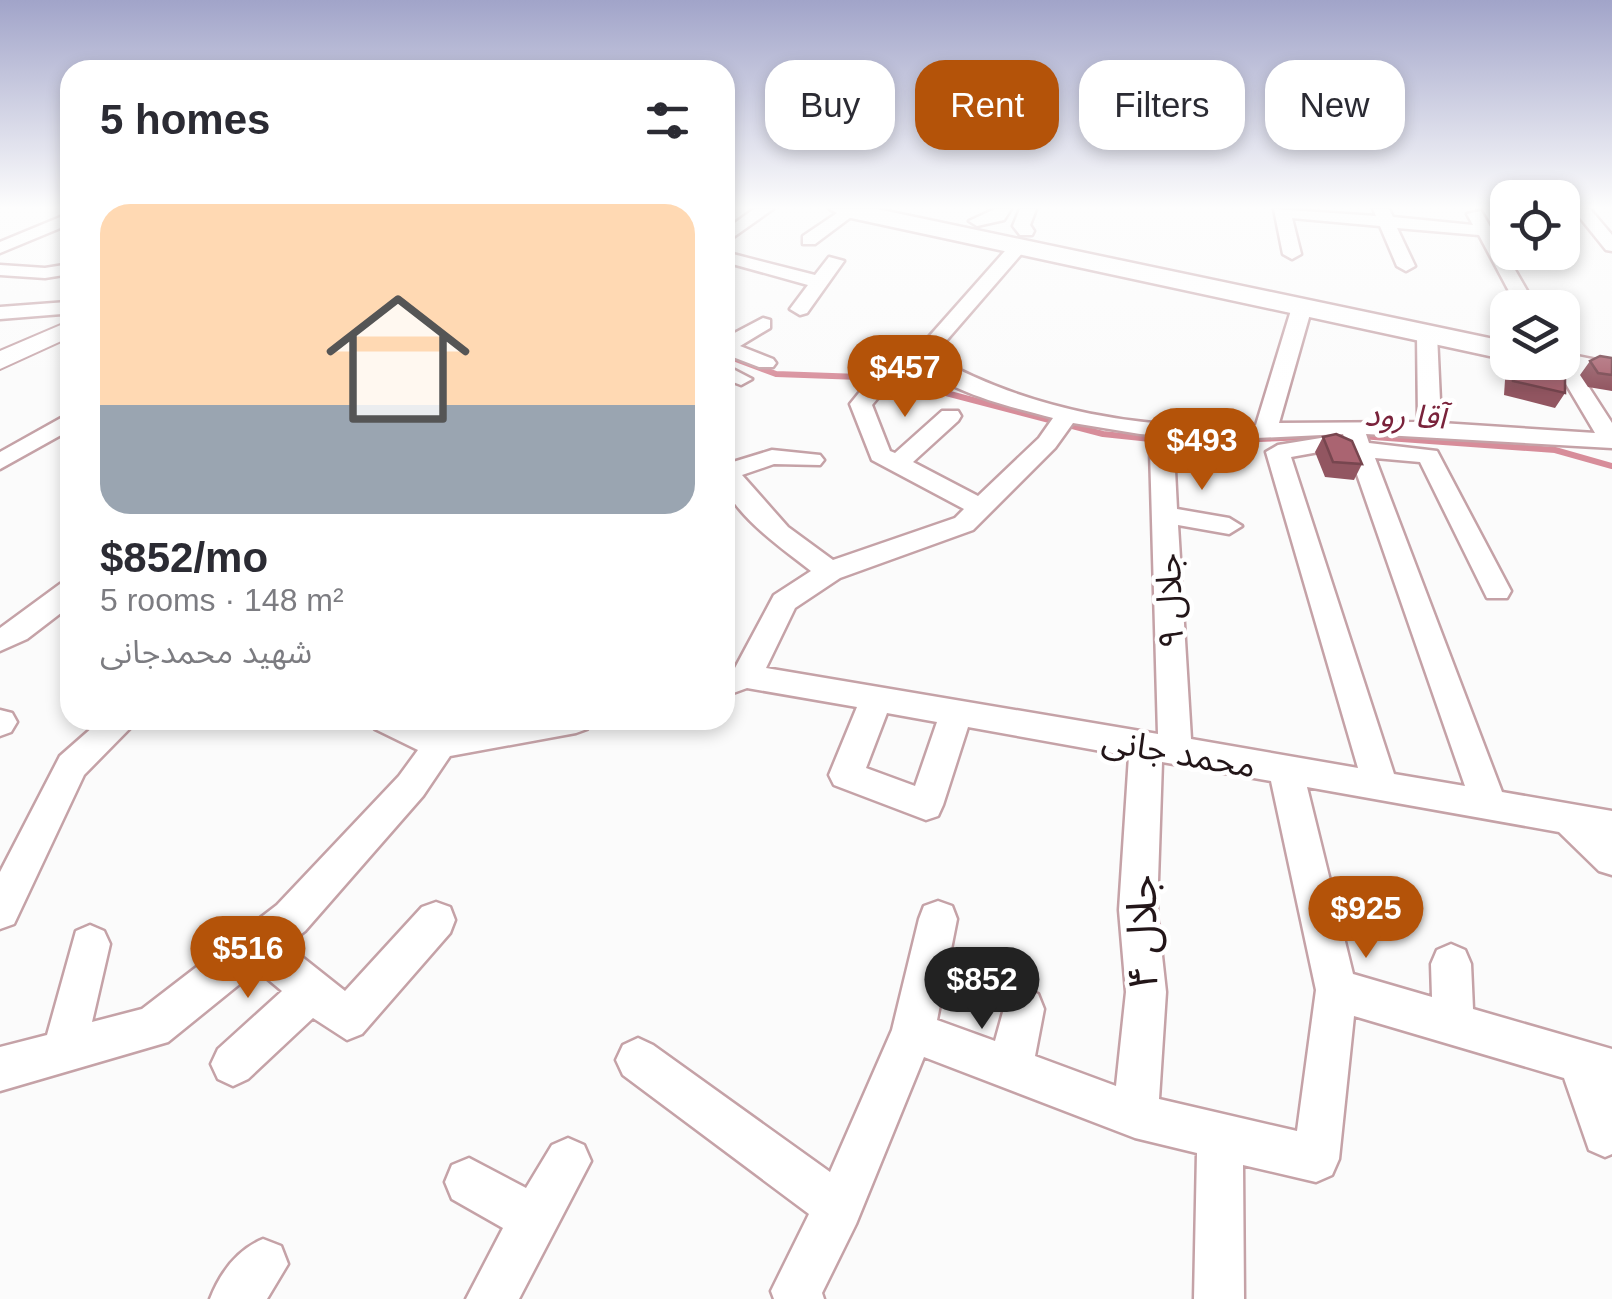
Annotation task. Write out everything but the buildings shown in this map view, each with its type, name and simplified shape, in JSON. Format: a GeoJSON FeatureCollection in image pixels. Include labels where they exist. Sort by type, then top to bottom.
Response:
{"type":"FeatureCollection","features":[{"type":"Feature","properties":{"kind":"main road"},"geometry":{"type":"LineString","coordinates":[[1169,270],[1302,307],[1490,347]]}},
{"type":"Feature","properties":{"kind":"main road"},"geometry":{"type":"LineString","coordinates":[[1219,270],[1490,326]]}},
{"type":"Feature","properties":{"kind":"main road"},"geometry":{"type":"LineString","coordinates":[[1580,346],[1612,352]]}},
{"type":"Feature","properties":{"kind":"main road"},"geometry":{"type":"LineString","coordinates":[[1580,366],[1612,373]]}},
{"type":"Feature","properties":{"kind":"street"},"geometry":{"type":"LineString","coordinates":[[0,270],[60,271]]}},
{"type":"Feature","properties":{"kind":"street"},"geometry":{"type":"LineString","coordinates":[[44,273],[51,270]]}},
{"type":"Feature","properties":{"kind":"street"},"geometry":{"type":"LineString","coordinates":[[771,270],[819,282]]}},
{"type":"Feature","properties":{"kind":"street"},"geometry":{"type":"LineString","coordinates":[[800,309],[828,270]]}},
{"type":"Feature","properties":{"kind":"street"},"geometry":{"type":"LineString","coordinates":[[992,270],[921,358],[948,376],[1068,414],[1140,427],[1215,433],[1266,430],[1356,438],[1429,456],[1496,591]]}},
{"type":"Feature","properties":{"kind":"street"},"geometry":{"type":"LineString","coordinates":[[760,293],[789,274]]}},
{"type":"Feature","properties":{"kind":"street"},"geometry":{"type":"LineString","coordinates":[[1266,430],[1302,307]]}},
{"type":"Feature","properties":{"kind":"street"},"geometry":{"type":"LineString","coordinates":[[0,312],[60,309]]}},
{"type":"Feature","properties":{"kind":"street"},"geometry":{"type":"LineString","coordinates":[[735,340],[762,324]]}},
{"type":"Feature","properties":{"kind":"street"},"geometry":{"type":"LineString","coordinates":[[0,361],[60,333]]}},
{"type":"Feature","properties":{"kind":"street"},"geometry":{"type":"LineString","coordinates":[[1428,334],[1430,428]]}},
{"type":"Feature","properties":{"kind":"street"},"geometry":{"type":"LineString","coordinates":[[735,349],[760,355]]}},
{"type":"Feature","properties":{"kind":"street"},"geometry":{"type":"LineString","coordinates":[[1573,380],[1612,441]]}},
{"type":"Feature","properties":{"kind":"street"},"geometry":{"type":"LineString","coordinates":[[875,388],[861,404],[880,456],[982,508]]}},
{"type":"Feature","properties":{"kind":"street"},"geometry":{"type":"LineString","coordinates":[[736,680],[784,602],[830,571],[964,524],[1047,444],[1068,414]]}},
{"type":"Feature","properties":{"kind":"street"},"geometry":{"type":"LineString","coordinates":[[897,464],[950,416]]}},
{"type":"Feature","properties":{"kind":"street"},"geometry":{"type":"LineString","coordinates":[[0,462],[60,426]]}},
{"type":"Feature","properties":{"kind":"street"},"geometry":{"type":"LineString","coordinates":[[1381,786],[1278,452],[1430,428],[1612,441]]}},
{"type":"Feature","properties":{"kind":"street"},"geometry":{"type":"LineString","coordinates":[[1356,438],[1488,804]]}},
{"type":"Feature","properties":{"kind":"street","name":"جلال ۹"},"geometry":{"type":"LineString","coordinates":[[1160,750],[1165,515],[1162,450]]}},
{"type":"Feature","properties":{"kind":"street"},"geometry":{"type":"LineString","coordinates":[[735,467],[772,457],[812,460]]}},
{"type":"Feature","properties":{"kind":"street"},"geometry":{"type":"LineString","coordinates":[[735,481],[768,521],[830,571]]}},
{"type":"Feature","properties":{"kind":"street"},"geometry":{"type":"LineString","coordinates":[[768,521],[785,497]]}},
{"type":"Feature","properties":{"kind":"street"},"geometry":{"type":"LineString","coordinates":[[1165,515],[1230,526]]}},
{"type":"Feature","properties":{"kind":"street"},"geometry":{"type":"LineString","coordinates":[[0,640],[17,632],[60,599]]}},
{"type":"Feature","properties":{"kind":"street","name":"محمد جانی"},"geometry":{"type":"LineString","coordinates":[[736,680],[876,699],[1612,826]]}},
{"type":"Feature","properties":{"kind":"street"},"geometry":{"type":"LineString","coordinates":[[876,699],[846,775],[926,805],[956,714]]}},
{"type":"Feature","properties":{"kind":"street"},"geometry":{"type":"LineString","coordinates":[[0,911],[72,766],[111,730]]}},
{"type":"Feature","properties":{"kind":"street"},"geometry":{"type":"LineString","coordinates":[[0,1069],[153,1027],[291,918],[411,786],[450,733],[479,730]]}},
{"type":"Feature","properties":{"kind":"street","name":"جلال ۴"},"geometry":{"type":"LineString","coordinates":[[1135,1116],[1146,992],[1138,910],[1160,750]]}},
{"type":"Feature","properties":{"kind":"street"},"geometry":{"type":"LineString","coordinates":[[913,1032],[1135,1116],[1316,1158],[1336,990],[1286,771]]}},
{"type":"Feature","properties":{"kind":"street"},"geometry":{"type":"LineString","coordinates":[[1568,818],[1612,859]]}},
{"type":"Feature","properties":{"kind":"street"},"geometry":{"type":"LineString","coordinates":[[799,1299],[796,1292],[840,1207],[913,1032],[938,918]]}},
{"type":"Feature","properties":{"kind":"street"},"geometry":{"type":"LineString","coordinates":[[256,945],[347,1019],[436,920]]}},
{"type":"Feature","properties":{"kind":"street"},"geometry":{"type":"LineString","coordinates":[[64,1051],[90,944]]}},
{"type":"Feature","properties":{"kind":"street"},"geometry":{"type":"LineString","coordinates":[[1451,964],[1454,1022]]}},
{"type":"Feature","properties":{"kind":"street"},"geometry":{"type":"LineString","coordinates":[[233,1064],[313,990]]}},
{"type":"Feature","properties":{"kind":"street"},"geometry":{"type":"LineString","coordinates":[[1336,990],[1596,1066],[1605,1134]]}},
{"type":"Feature","properties":{"kind":"street"},"geometry":{"type":"LineString","coordinates":[[1011,1069],[1023,1008]]}},
{"type":"Feature","properties":{"kind":"street"},"geometry":{"type":"LineString","coordinates":[[638,1060],[840,1207]]}},
{"type":"Feature","properties":{"kind":"street"},"geometry":{"type":"LineString","coordinates":[[1219,1299],[1220,1134]]}},
{"type":"Feature","properties":{"kind":"street"},"geometry":{"type":"LineString","coordinates":[[490,1299],[568,1161]]}},
{"type":"Feature","properties":{"kind":"street"},"geometry":{"type":"LineString","coordinates":[[470,1182],[534,1220]]}},
{"type":"Feature","properties":{"kind":"waterway","name":"آقا رود"},"geometry":{"type":"LineString","coordinates":[[735,359],[776,374],[860,377],[946,393],[1103,434],[1179,442],[1336,436]]}},
{"type":"Feature","properties":{"kind":"waterway","name":"آقا رود"},"geometry":{"type":"LineString","coordinates":[[1360,436],[1555,450],[1612,466]]}}]}
